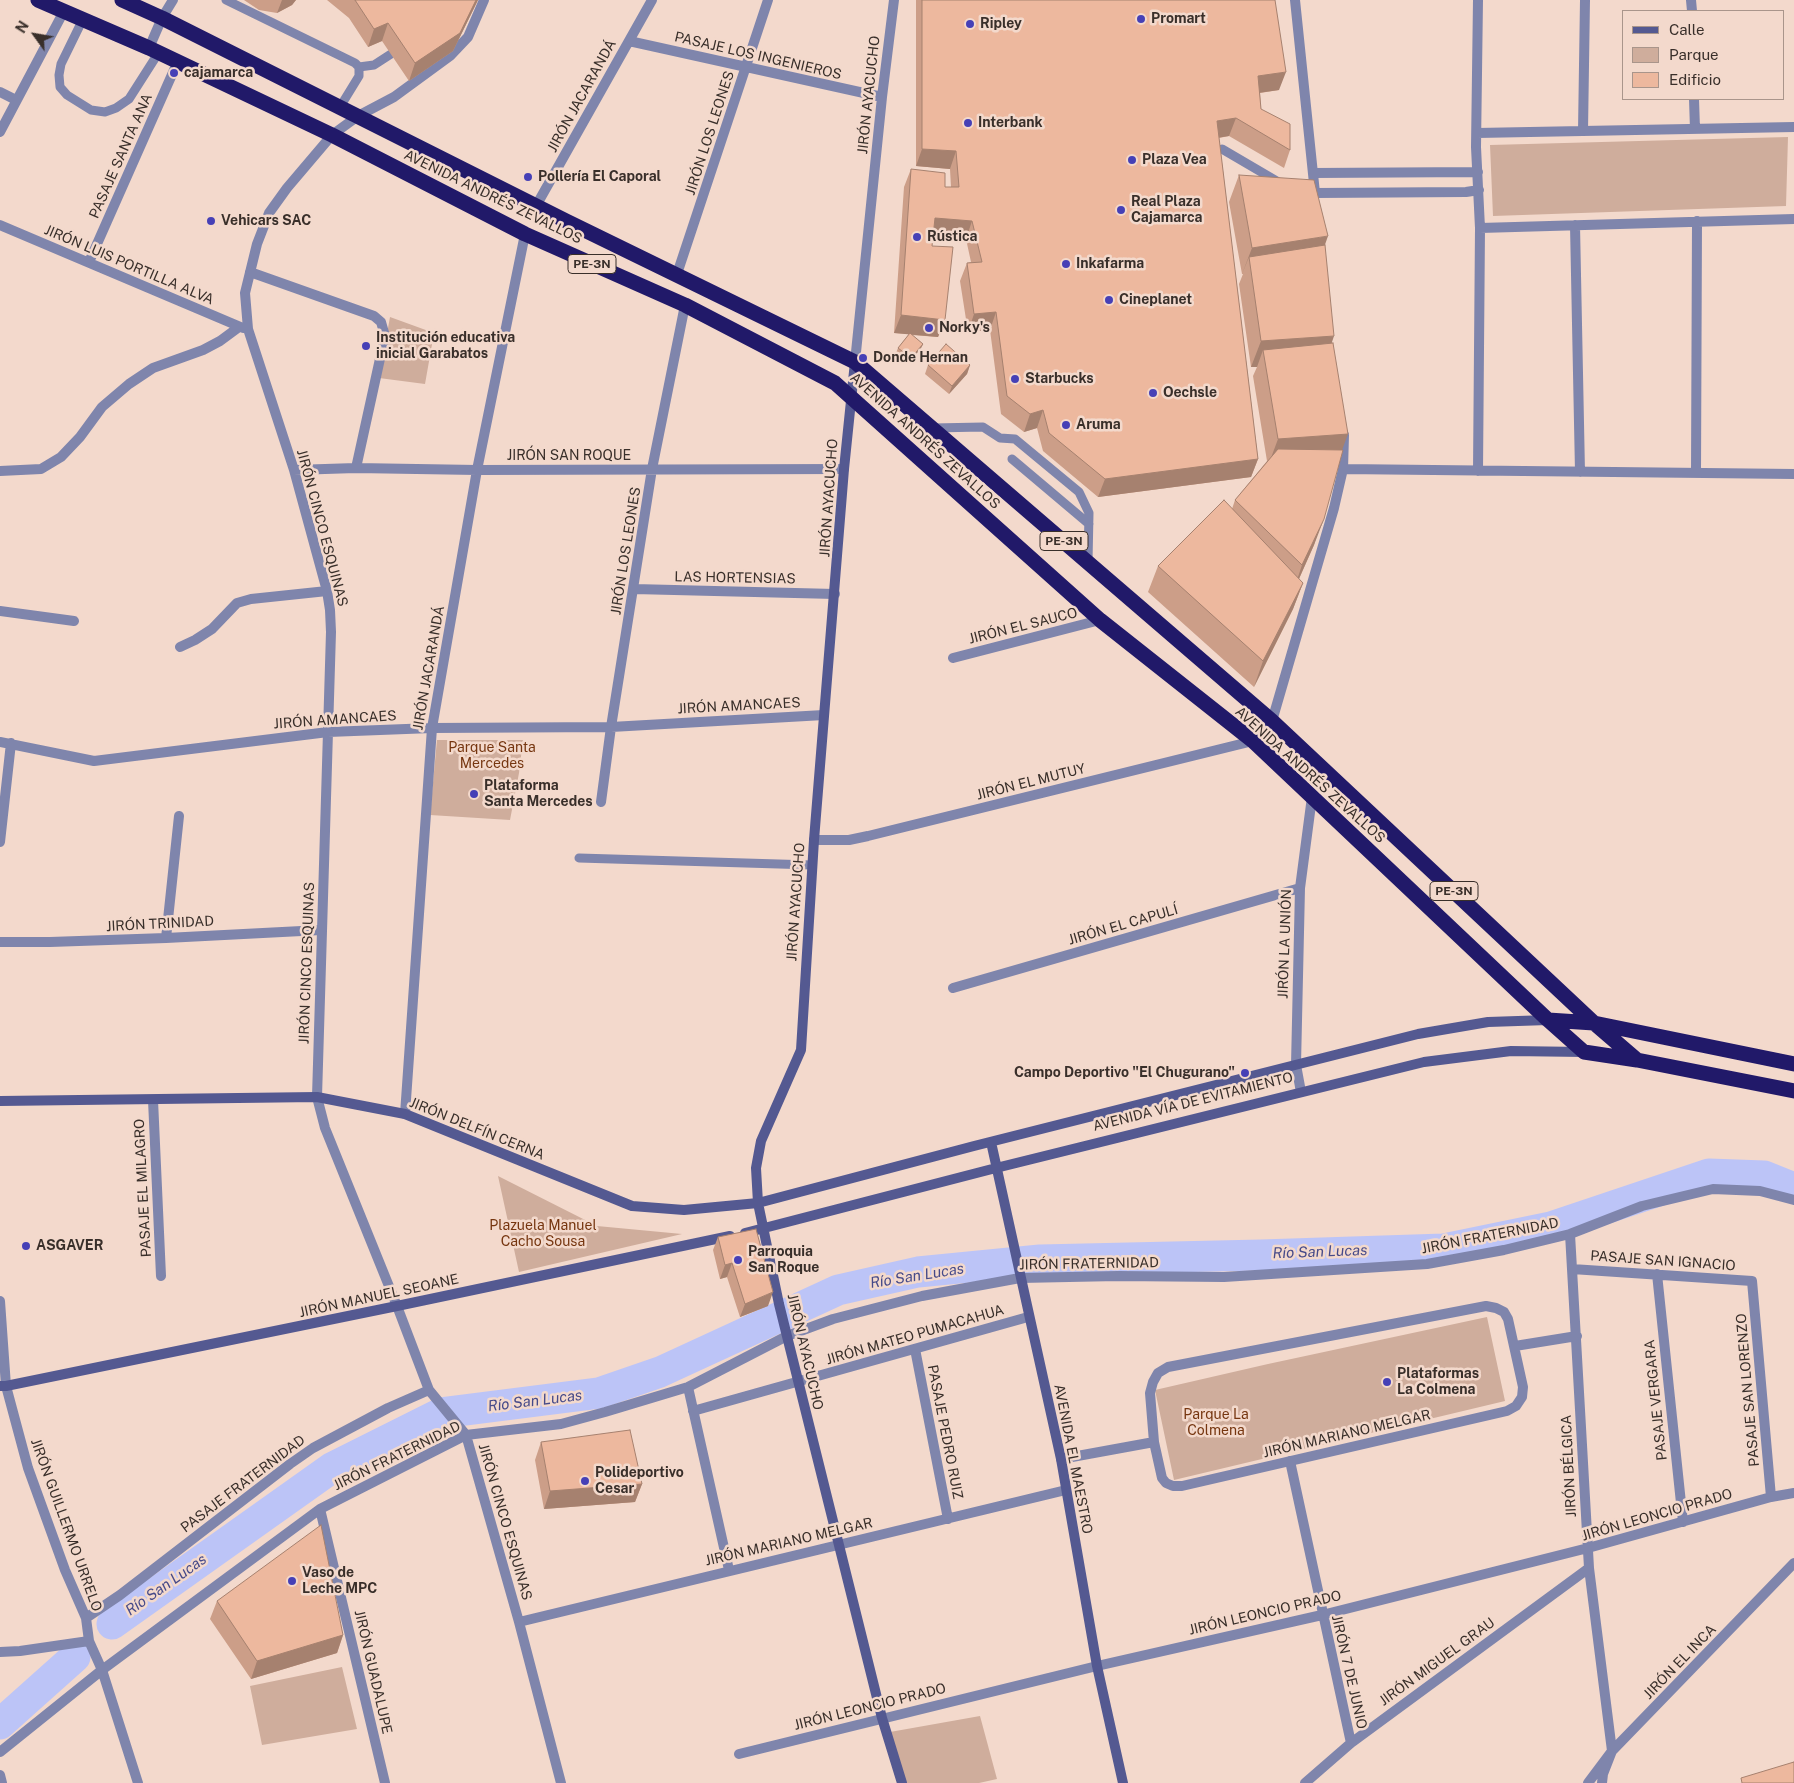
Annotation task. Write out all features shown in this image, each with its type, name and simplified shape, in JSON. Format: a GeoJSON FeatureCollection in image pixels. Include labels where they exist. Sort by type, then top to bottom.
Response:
{"type":"FeatureCollection","features":[{"type":"Feature","properties":{"kind":"highway","name":"AVENIDA ANDRÉS ZEVALLOS"},"geometry":{"type":"LineString","coordinates":[[38,0],[178,61],[332,135],[525,234],[685,305],[836,383],[1100,620],[1253,741],[1584,1052]]}},
{"type":"Feature","properties":{"kind":"highway","name":"AVENIDA ANDRÉS ZEVALLOS"},"geometry":{"type":"LineString","coordinates":[[122,0],[162,18],[536,206],[855,362],[1272,721],[1594,1023],[1637,1060]]}},
{"type":"Feature","properties":{"kind":"highway"},"geometry":{"type":"LineString","coordinates":[[1548,1020],[1594,1023],[1794,1064]]}},
{"type":"Feature","properties":{"kind":"highway","name":"AVENIDA VÍA DE EVITAMIENTO"},"geometry":{"type":"LineString","coordinates":[[1584,1052],[1637,1060]]}},
{"type":"Feature","properties":{"kind":"highway","name":"PE-3N"},"geometry":{"type":"LineString","coordinates":[[1637,1060],[1794,1091]]}},
{"type":"Feature","properties":{"kind":"street"},"geometry":{"type":"LineString","coordinates":[[154,50],[165,0]]}},
{"type":"Feature","properties":{"kind":"street"},"geometry":{"type":"LineString","coordinates":[[162,18],[173,0]]}},
{"type":"Feature","properties":{"kind":"street","name":"JIRÓN CINCO ESQUINAS"},"geometry":{"type":"LineString","coordinates":[[484,0],[468,36],[450,56],[394,97],[358,116],[332,135],[287,188],[269,213],[257,244],[245,294],[244,328],[294,470],[326,591],[331,632],[317,1097],[325,1128],[398,1306],[430,1391],[466,1435],[519,1622],[561,1783]]}},
{"type":"Feature","properties":{"kind":"street","name":"JIRÓN JACARANDÁ"},"geometry":{"type":"LineString","coordinates":[[536,206],[652,0]]}},
{"type":"Feature","properties":{"kind":"street","name":"JIRÓN LOS LEONES"},"geometry":{"type":"LineString","coordinates":[[677,274],[768,0]]}},
{"type":"Feature","properties":{"kind":"street","name":"JIRÓN AYACUCHO"},"geometry":{"type":"LineString","coordinates":[[894,0],[882,97],[844,469],[812,865],[801,1050],[762,1141],[756,1168],[758,1203],[779,1304],[882,1718],[902,1783]]}},
{"type":"Feature","properties":{"kind":"street"},"geometry":{"type":"LineString","coordinates":[[1295,0],[1317,205]]}},
{"type":"Feature","properties":{"kind":"street"},"geometry":{"type":"LineString","coordinates":[[1478,0],[1476,147],[1480,228],[1478,471]]}},
{"type":"Feature","properties":{"kind":"street"},"geometry":{"type":"LineString","coordinates":[[1583,131],[1585,0]]}},
{"type":"Feature","properties":{"kind":"street"},"geometry":{"type":"LineString","coordinates":[[0,132],[64,11]]}},
{"type":"Feature","properties":{"kind":"street","name":"PASAJE LOS INGENIEROS"},"geometry":{"type":"LineString","coordinates":[[629,41],[882,97]]}},
{"type":"Feature","properties":{"kind":"street","name":"PASAJE SANTA ANA"},"geometry":{"type":"LineString","coordinates":[[90,262],[178,61]]}},
{"type":"Feature","properties":{"kind":"street"},"geometry":{"type":"LineString","coordinates":[[0,92],[16,100]]}},
{"type":"Feature","properties":{"kind":"street"},"geometry":{"type":"LineString","coordinates":[[1694,100],[1695,129]]}},
{"type":"Feature","properties":{"kind":"street"},"geometry":{"type":"LineString","coordinates":[[1477,133],[1794,127]]}},
{"type":"Feature","properties":{"kind":"street"},"geometry":{"type":"LineString","coordinates":[[1313,173],[1478,172]]}},
{"type":"Feature","properties":{"kind":"street"},"geometry":{"type":"LineString","coordinates":[[1315,193],[1466,192],[1479,190]]}},
{"type":"Feature","properties":{"kind":"street"},"geometry":{"type":"LineString","coordinates":[[1480,228],[1794,219]]}},
{"type":"Feature","properties":{"kind":"street"},"geometry":{"type":"LineString","coordinates":[[1696,473],[1697,222]]}},
{"type":"Feature","properties":{"kind":"street","name":"JIRÓN LUIS PORTILLA ALVA"},"geometry":{"type":"LineString","coordinates":[[0,225],[244,328]]}},
{"type":"Feature","properties":{"kind":"street"},"geometry":{"type":"LineString","coordinates":[[1575,225],[1580,472]]}},
{"type":"Feature","properties":{"kind":"street","name":"JIRÓN JACARANDÁ"},"geometry":{"type":"LineString","coordinates":[[405,1114],[432,728],[477,470],[525,234]]}},
{"type":"Feature","properties":{"kind":"street"},"geometry":{"type":"LineString","coordinates":[[250,272],[374,316],[381,322],[385,336],[356,468]]}},
{"type":"Feature","properties":{"kind":"street","name":"JIRÓN LOS LEONES"},"geometry":{"type":"LineString","coordinates":[[601,802],[652,469],[685,305]]}},
{"type":"Feature","properties":{"kind":"street"},"geometry":{"type":"LineString","coordinates":[[0,471],[41,468],[61,457],[80,437],[102,407],[129,384],[153,368],[203,350],[244,328]]}},
{"type":"Feature","properties":{"kind":"street"},"geometry":{"type":"LineString","coordinates":[[1253,741],[1272,721],[1331,517],[1343,469],[1342,420]]}},
{"type":"Feature","properties":{"kind":"street","name":"JIRÓN SAN ROQUE"},"geometry":{"type":"LineString","coordinates":[[294,470],[356,468],[477,470],[844,469]]}},
{"type":"Feature","properties":{"kind":"street"},"geometry":{"type":"LineString","coordinates":[[1343,469],[1794,474]]}},
{"type":"Feature","properties":{"kind":"street","name":"LAS HORTENSIAS"},"geometry":{"type":"LineString","coordinates":[[634,589],[835,594]]}},
{"type":"Feature","properties":{"kind":"street"},"geometry":{"type":"LineString","coordinates":[[180,647],[212,629],[237,603],[251,599],[326,591]]}},
{"type":"Feature","properties":{"kind":"street"},"geometry":{"type":"LineString","coordinates":[[0,612],[74,620]]}},
{"type":"Feature","properties":{"kind":"street","name":"JIRÓN EL SAUCO"},"geometry":{"type":"LineString","coordinates":[[953,658],[1100,620]]}},
{"type":"Feature","properties":{"kind":"street","name":"JIRÓN AMANCAES"},"geometry":{"type":"LineString","coordinates":[[0,742],[94,761],[328,732],[432,728],[611,727],[824,715]]}},
{"type":"Feature","properties":{"kind":"street","name":"JIRÓN EL MUTUY"},"geometry":{"type":"LineString","coordinates":[[814,840],[849,840],[868,836],[1253,741]]}},
{"type":"Feature","properties":{"kind":"street"},"geometry":{"type":"LineString","coordinates":[[0,842],[11,743]]}},
{"type":"Feature","properties":{"kind":"street","name":"JIRÓN LA UNIÓN"},"geometry":{"type":"LineString","coordinates":[[1301,1092],[1296,1065],[1300,888],[1312,797]]}},
{"type":"Feature","properties":{"kind":"street"},"geometry":{"type":"LineString","coordinates":[[166,938],[179,816]]}},
{"type":"Feature","properties":{"kind":"street","name":"JIRÓN EL CAPULÍ"},"geometry":{"type":"LineString","coordinates":[[953,988],[1300,888]]}},
{"type":"Feature","properties":{"kind":"street","name":"JIRÓN TRINIDAD"},"geometry":{"type":"LineString","coordinates":[[0,942],[166,938],[321,930]]}},
{"type":"Feature","properties":{"kind":"street","name":"AVENIDA VÍA DE EVITAMIENTO"},"geometry":{"type":"LineString","coordinates":[[758,1203],[991,1142],[1435,1031],[1488,1022],[1548,1020]]}},
{"type":"Feature","properties":{"kind":"street","name":"AVENIDA VÍA DE EVITAMIENTO"},"geometry":{"type":"LineString","coordinates":[[763,1228],[1424,1062],[1511,1050],[1584,1052]]}},
{"type":"Feature","properties":{"kind":"street","name":"JIRÓN DELFÍN CERNA"},"geometry":{"type":"LineString","coordinates":[[0,1101],[317,1097],[405,1114],[632,1206],[684,1210],[758,1203]]}},
{"type":"Feature","properties":{"kind":"street","name":"PASAJE EL MILAGRO"},"geometry":{"type":"LineString","coordinates":[[153,1100],[162,1276]]}},
{"type":"Feature","properties":{"kind":"street","name":"AVENIDA EL MAESTRO"},"geometry":{"type":"LineString","coordinates":[[991,1142],[1028,1318],[1061,1459],[1097,1666],[1123,1783]]}},
{"type":"Feature","properties":{"kind":"street","name":"JIRÓN FRATERNIDAD"},"geometry":{"type":"LineString","coordinates":[[0,1752],[102,1670],[320,1510],[466,1435],[561,1424],[688,1387],[787,1336],[833,1318],[913,1299],[1020,1278],[1118,1276],[1224,1277],[1427,1264],[1504,1250],[1570,1234],[1642,1206],[1713,1189],[1760,1191],[1794,1200]]}},
{"type":"Feature","properties":{"kind":"street","name":"JIRÓN MANUEL SEOANE"},"geometry":{"type":"LineString","coordinates":[[3,1386],[398,1306],[763,1228]]}},
{"type":"Feature","properties":{"kind":"street","name":"JIRÓN BÉLGICA"},"geometry":{"type":"LineString","coordinates":[[1570,1234],[1589,1568],[1612,1751],[1603,1774],[1602,1783]]}},
{"type":"Feature","properties":{"kind":"street","name":"PASAJE SAN IGNACIO"},"geometry":{"type":"LineString","coordinates":[[1572,1269],[1752,1281]]}},
{"type":"Feature","properties":{"kind":"street","name":"PASAJE VERGARA"},"geometry":{"type":"LineString","coordinates":[[1657,1274],[1683,1522]]}},
{"type":"Feature","properties":{"kind":"street","name":"PASAJE SAN LORENZO"},"geometry":{"type":"LineString","coordinates":[[1752,1281],[1771,1497]]}},
{"type":"Feature","properties":{"kind":"street","name":"JIRÓN GUILLERMO URRELO"},"geometry":{"type":"LineString","coordinates":[[0,1301],[3,1386],[28,1468],[61,1560],[86,1618],[89,1641],[102,1670]]}},
{"type":"Feature","properties":{"kind":"street","name":"JIRÓN MARIANO MELGAR"},"geometry":{"type":"LineString","coordinates":[[1486,1306],[1504,1312],[1508,1319],[1515,1346],[1523,1387],[1522,1397],[1516,1406],[1506,1411],[1182,1486],[1173,1486],[1166,1483],[1162,1478],[1154,1442],[1150,1393],[1158,1373],[1168,1367],[1486,1306]]}},
{"type":"Feature","properties":{"kind":"street","name":"JIRÓN MATEO PUMACAHUA"},"geometry":{"type":"LineString","coordinates":[[693,1411],[1028,1318]]}},
{"type":"Feature","properties":{"kind":"street"},"geometry":{"type":"LineString","coordinates":[[1515,1346],[1577,1336]]}},
{"type":"Feature","properties":{"kind":"street","name":"PASAJE PEDRO RUIZ"},"geometry":{"type":"LineString","coordinates":[[915,1349],[948,1519]]}},
{"type":"Feature","properties":{"kind":"street"},"geometry":{"type":"LineString","coordinates":[[688,1387],[729,1570]]}},
{"type":"Feature","properties":{"kind":"street","name":"PASAJE FRATERNIDAD"},"geometry":{"type":"LineString","coordinates":[[86,1618],[120,1595],[313,1448],[388,1408],[430,1391]]}},
{"type":"Feature","properties":{"kind":"street"},"geometry":{"type":"LineString","coordinates":[[1061,1459],[1154,1442]]}},
{"type":"Feature","properties":{"kind":"street","name":"JIRÓN 7 DE JUNIO"},"geometry":{"type":"LineString","coordinates":[[1290,1461],[1351,1743]]}},
{"type":"Feature","properties":{"kind":"street","name":"JIRÓN MARIANO MELGAR"},"geometry":{"type":"LineString","coordinates":[[519,1622],[1066,1490]]}},
{"type":"Feature","properties":{"kind":"street","name":"JIRÓN LEONCIO PRADO"},"geometry":{"type":"LineString","coordinates":[[740,1754],[1097,1666],[1322,1614],[1588,1548],[1771,1497],[1794,1493]]}},
{"type":"Feature","properties":{"kind":"street","name":"JIRÓN GUADALUPE"},"geometry":{"type":"LineString","coordinates":[[320,1510],[385,1783]]}},
{"type":"Feature","properties":{"kind":"street","name":"JIRÓN EL INCA"},"geometry":{"type":"LineString","coordinates":[[1588,1783],[1612,1751],[1794,1563]]}},
{"type":"Feature","properties":{"kind":"street","name":"JIRÓN MIGUEL GRAU"},"geometry":{"type":"LineString","coordinates":[[1305,1783],[1351,1743],[1589,1568]]}},
{"type":"Feature","properties":{"kind":"street"},"geometry":{"type":"LineString","coordinates":[[0,1652],[89,1641]]}},
{"type":"Feature","properties":{"kind":"street"},"geometry":{"type":"LineString","coordinates":[[102,1670],[138,1783]]}},
{"type":"Feature","properties":{"kind":"street"},"geometry":{"type":"LineString","coordinates":[[0,1775],[2,1783]]}},
{"type":"Feature","properties":{"kind":"lane"},"geometry":{"type":"LineString","coordinates":[[226,0],[355,63],[359,67],[359,76],[340,108]]}},
{"type":"Feature","properties":{"kind":"lane"},"geometry":{"type":"LineString","coordinates":[[83,20],[61,64],[59,75],[60,87],[67,95],[91,110],[105,112],[116,108],[129,99],[154,50]]}},
{"type":"Feature","properties":{"kind":"lane"},"geometry":{"type":"LineString","coordinates":[[359,67],[374,65],[391,54]]}},
{"type":"Feature","properties":{"kind":"lane"},"geometry":{"type":"LineString","coordinates":[[1222,149],[1291,190]]}},
{"type":"Feature","properties":{"kind":"lane"},"geometry":{"type":"LineString","coordinates":[[933,428],[983,427],[1000,438],[1015,439],[1079,492],[1089,513],[1088,562]]}},
{"type":"Feature","properties":{"kind":"lane"},"geometry":{"type":"LineString","coordinates":[[1012,459],[1089,524]]}},
{"type":"Feature","properties":{"kind":"lane"},"geometry":{"type":"LineString","coordinates":[[579,858],[812,865]]}},
{"type":"Feature","properties":{"kind":"green space"},"geometry":{"type":"Polygon","coordinates":[[[1788,137],[1786,206],[1493,216],[1490,145],[1788,137]]]}},
{"type":"Feature","properties":{"kind":"green space"},"geometry":{"type":"Polygon","coordinates":[[[390,317],[434,333],[425,384],[379,378],[390,317]]]}},
{"type":"Feature","properties":{"kind":"green space","name":"Parque Santa Mercedes"},"geometry":{"type":"Polygon","coordinates":[[[437,740],[523,740],[510,820],[430,815],[437,740]]]}},
{"type":"Feature","properties":{"kind":"green space","name":"Plazuela Manuel Cacho Sousa"},"geometry":{"type":"Polygon","coordinates":[[[498,1176],[597,1226],[682,1234],[519,1272],[498,1176]]]}},
{"type":"Feature","properties":{"kind":"green space","name":"Plataformas La Colmena"},"geometry":{"type":"Polygon","coordinates":[[[1487,1317],[1505,1401],[1174,1480],[1155,1390],[1487,1317]]]}},
{"type":"Feature","properties":{"kind":"green space"},"geometry":{"type":"Polygon","coordinates":[[[342,1667],[357,1729],[262,1745],[250,1686],[342,1667]]]}},
{"type":"Feature","properties":{"kind":"green space"},"geometry":{"type":"Polygon","coordinates":[[[980,1716],[997,1779],[979,1783],[906,1783],[890,1732],[980,1716]]]}},
{"type":"Feature","properties":{"kind":"building"},"geometry":{"type":"Polygon","coordinates":[[[355,0],[476,0],[460,33],[415,63],[388,23],[374,29],[355,0]]]}},
{"type":"Feature","properties":{"kind":"building"},"geometry":{"type":"Polygon","coordinates":[[[922,0],[1275,0],[1286,72],[1258,76],[1261,109],[1290,124],[1290,150],[1236,118],[1217,121],[1258,459],[1105,479],[1049,433],[1043,410],[1030,414],[1007,396],[996,312],[974,314],[967,263],[982,262],[972,221],[935,218],[932,246],[953,247],[945,320],[901,315],[911,169],[945,173],[945,187],[959,187],[956,151],[922,149],[922,0]]]}},
{"type":"Feature","properties":{"kind":"building"},"geometry":{"type":"Polygon","coordinates":[[[1239,175],[1314,180],[1328,236],[1252,248],[1239,175]]]}},
{"type":"Feature","properties":{"kind":"building"},"geometry":{"type":"Polygon","coordinates":[[[1325,245],[1334,336],[1261,341],[1249,257],[1325,245]]]}},
{"type":"Feature","properties":{"kind":"building"},"geometry":{"type":"Polygon","coordinates":[[[910,333],[923,344],[911,358],[898,348],[910,333]]]}},
{"type":"Feature","properties":{"kind":"building"},"geometry":{"type":"Polygon","coordinates":[[[1333,343],[1348,434],[1278,439],[1263,350],[1333,343]]]}},
{"type":"Feature","properties":{"kind":"building"},"geometry":{"type":"Polygon","coordinates":[[[946,344],[970,365],[952,386],[928,365],[946,344]]]}},
{"type":"Feature","properties":{"kind":"building"},"geometry":{"type":"Polygon","coordinates":[[[1278,449],[1343,450],[1324,519],[1302,565],[1235,500],[1278,449]]]}},
{"type":"Feature","properties":{"kind":"building"},"geometry":{"type":"Polygon","coordinates":[[[1224,500],[1303,583],[1263,661],[1158,566],[1224,500]]]}},
{"type":"Feature","properties":{"kind":"building"},"geometry":{"type":"Polygon","coordinates":[[[756,1229],[773,1292],[745,1304],[732,1263],[725,1265],[718,1237],[756,1229]]]}},
{"type":"Feature","properties":{"kind":"building"},"geometry":{"type":"Polygon","coordinates":[[[630,1430],[642,1484],[550,1491],[541,1442],[630,1430]]]}},
{"type":"Feature","properties":{"kind":"building","name":"Vaso de Leche MPC"},"geometry":{"type":"Polygon","coordinates":[[[321,1525],[343,1635],[257,1661],[217,1601],[321,1525]]]}},
{"type":"Feature","properties":{"kind":"building"},"geometry":{"type":"Polygon","coordinates":[[[1794,1762],[1794,1783],[1742,1783],[1741,1778],[1794,1762]]]}},
{"type":"Feature","properties":{"kind":"waterway","name":"Río San Lucas"},"geometry":{"type":"LineString","coordinates":[[112,1624],[333,1467],[441,1413],[599,1393],[660,1372],[838,1290],[918,1272],[1040,1260],[1444,1249],[1551,1227],[1709,1174],[1764,1176],[1794,1188]]}},
{"type":"Feature","properties":{"kind":"waterway","name":"Río San Lucas"},"geometry":{"type":"LineString","coordinates":[[0,1724],[75,1657]]}},
{"type":"Feature","properties":{"kind":"place","name":"Promart"},"geometry":{"type":"Point","coordinates":[1141,19]}},
{"type":"Feature","properties":{"kind":"place","name":"Ripley"},"geometry":{"type":"Point","coordinates":[970,24]}},
{"type":"Feature","properties":{"kind":"place","name":"cajamarca"},"geometry":{"type":"Point","coordinates":[174,73]}},
{"type":"Feature","properties":{"kind":"place","name":"Interbank"},"geometry":{"type":"Point","coordinates":[968,123]}},
{"type":"Feature","properties":{"kind":"place","name":"Plaza Vea"},"geometry":{"type":"Point","coordinates":[1132,160]}},
{"type":"Feature","properties":{"kind":"place","name":"Pollería El Caporal"},"geometry":{"type":"Point","coordinates":[528,177]}},
{"type":"Feature","properties":{"kind":"place","name":"Real Plaza Cajamarca"},"geometry":{"type":"Point","coordinates":[1121,210]}},
{"type":"Feature","properties":{"kind":"place","name":"Vehicars SAC"},"geometry":{"type":"Point","coordinates":[211,221]}},
{"type":"Feature","properties":{"kind":"place","name":"Rústica"},"geometry":{"type":"Point","coordinates":[917,237]}},
{"type":"Feature","properties":{"kind":"place","name":"Inkafarma"},"geometry":{"type":"Point","coordinates":[1066,264]}},
{"type":"Feature","properties":{"kind":"place","name":"Cineplanet"},"geometry":{"type":"Point","coordinates":[1109,300]}},
{"type":"Feature","properties":{"kind":"place","name":"Norky's"},"geometry":{"type":"Point","coordinates":[929,328]}},
{"type":"Feature","properties":{"kind":"place","name":"Institución educativa inicial Garabatos"},"geometry":{"type":"Point","coordinates":[366,346]}},
{"type":"Feature","properties":{"kind":"place","name":"Donde Hernan"},"geometry":{"type":"Point","coordinates":[863,358]}},
{"type":"Feature","properties":{"kind":"place","name":"Starbucks"},"geometry":{"type":"Point","coordinates":[1015,379]}},
{"type":"Feature","properties":{"kind":"place","name":"Oechsle"},"geometry":{"type":"Point","coordinates":[1153,393]}},
{"type":"Feature","properties":{"kind":"place","name":"Aruma"},"geometry":{"type":"Point","coordinates":[1066,425]}},
{"type":"Feature","properties":{"kind":"place","name":"Plataforma Santa Mercedes"},"geometry":{"type":"Point","coordinates":[474,794]}},
{"type":"Feature","properties":{"kind":"place","name":"Campo Deportivo \"El Chugurano\""},"geometry":{"type":"Point","coordinates":[1245,1073]}},
{"type":"Feature","properties":{"kind":"place","name":"ASGAVER"},"geometry":{"type":"Point","coordinates":[26,1246]}},
{"type":"Feature","properties":{"kind":"place","name":"Parroquia San Roque"},"geometry":{"type":"Point","coordinates":[738,1260]}},
{"type":"Feature","properties":{"kind":"place","name":"Plataformas La Colmena"},"geometry":{"type":"Point","coordinates":[1387,1382]}},
{"type":"Feature","properties":{"kind":"place","name":"Polideportivo Cesar"},"geometry":{"type":"Point","coordinates":[585,1481]}},
{"type":"Feature","properties":{"kind":"place","name":"Vaso de Leche MPC"},"geometry":{"type":"Point","coordinates":[292,1581]}},
{"type":"Feature","properties":{"kind":"park label","name":"Parque La Colmena"},"geometry":{"type":"Point","coordinates":[1216,1424]}}]}
